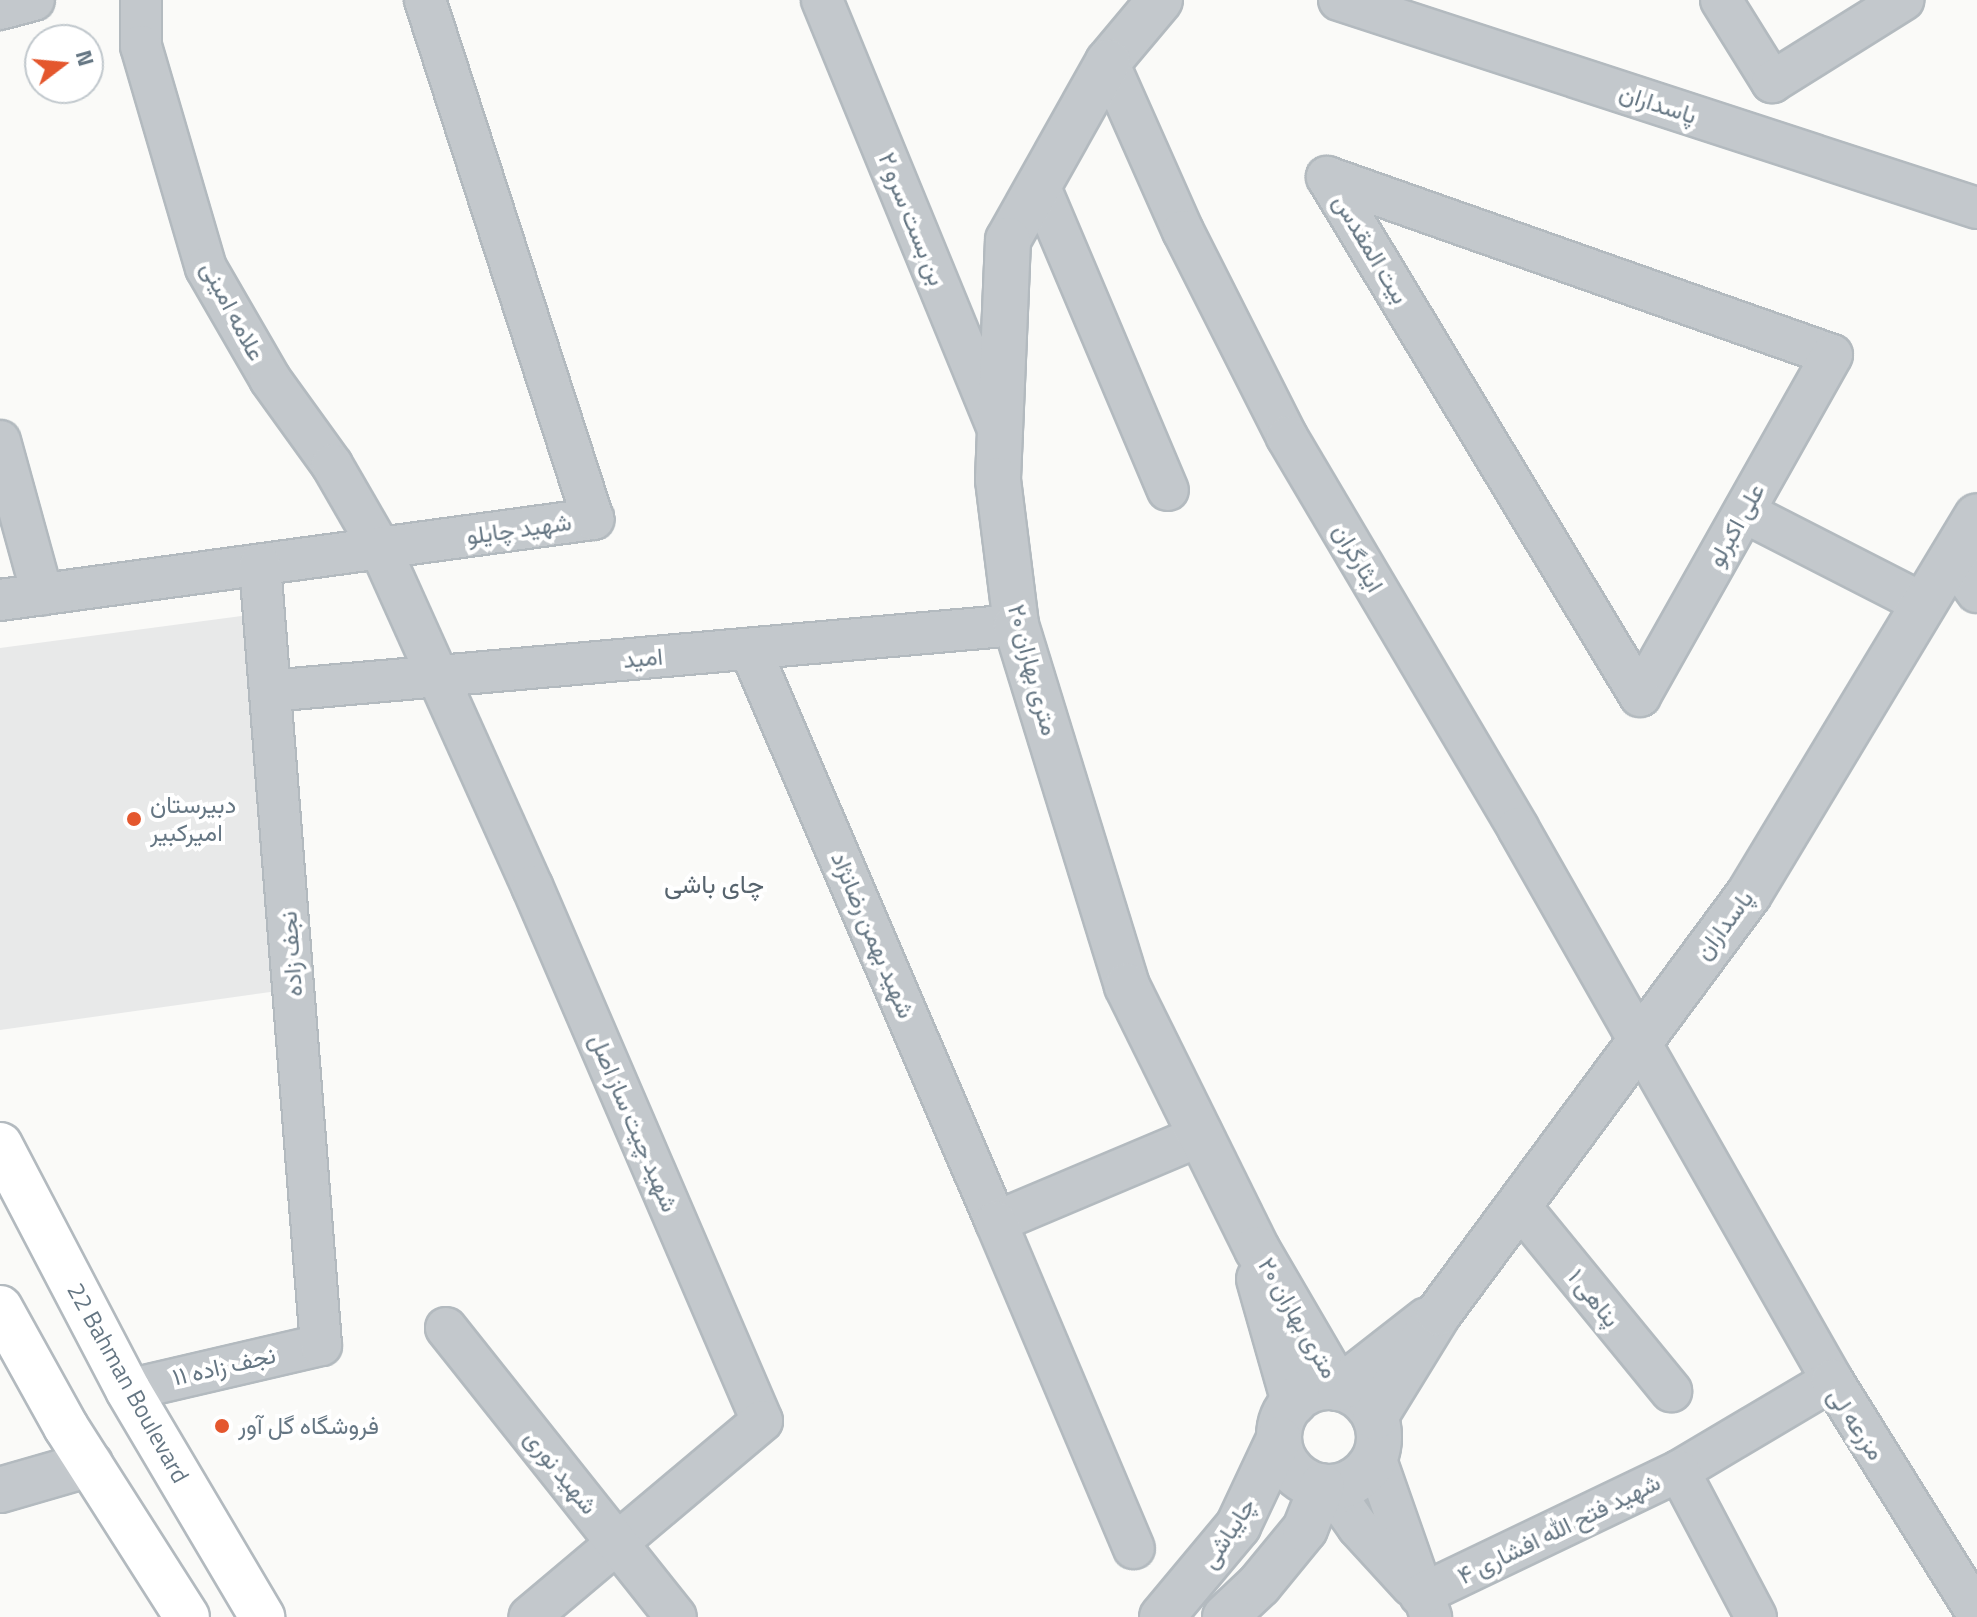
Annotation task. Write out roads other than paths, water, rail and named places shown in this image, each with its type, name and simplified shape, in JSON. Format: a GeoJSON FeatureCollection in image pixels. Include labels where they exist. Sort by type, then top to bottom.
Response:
{"type":"FeatureCollection","features":[{"type":"Feature","properties":{"kind":"main road","name":"22 Bahman Boulevard"},"geometry":{"type":"LineString","coordinates":[[0,1145],[128,1390],[262,1617]]}},
{"type":"Feature","properties":{"kind":"main road"},"geometry":{"type":"LineString","coordinates":[[0,1308],[90,1464],[187,1617]]}},
{"type":"Feature","properties":{"kind":"street"},"geometry":{"type":"LineString","coordinates":[[0,9],[34,0]]}},
{"type":"Feature","properties":{"kind":"street","name":"علامه امینی"},"geometry":{"type":"LineString","coordinates":[[141,0],[141,46],[206,268],[270,379],[332,465],[380,548]]}},
{"type":"Feature","properties":{"kind":"street","name":"شهید چایلو"},"geometry":{"type":"LineString","coordinates":[[0,600],[593,519],[425,0]]}},
{"type":"Feature","properties":{"kind":"street","name":"بن بست سرو ۲"},"geometry":{"type":"LineString","coordinates":[[822,0],[1002,438]]}},
{"type":"Feature","properties":{"kind":"street","name":"پاسداران"},"geometry":{"type":"LineString","coordinates":[[1339,0],[1977,208]]}},
{"type":"Feature","properties":{"kind":"street"},"geometry":{"type":"LineString","coordinates":[[1721,0],[1772,82],[1903,0]]}},
{"type":"Feature","properties":{"kind":"street","name":"۲۰ متری بهاران"},"geometry":{"type":"LineString","coordinates":[[1151,3],[1108,62],[1008,240],[998,480],[1016,625],[1127,986],[1257,1249],[1339,1388]]}},
{"type":"Feature","properties":{"kind":"street","name":"ایثارگران"},"geometry":{"type":"LineString","coordinates":[[1108,62],[1183,231],[1287,437],[1638,1039],[1832,1380]]}},
{"type":"Feature","properties":{"kind":"street","name":"بیت المقدس"},"geometry":{"type":"LineString","coordinates":[[1640,696],[1327,177],[1832,355]]}},
{"type":"Feature","properties":{"kind":"street"},"geometry":{"type":"LineString","coordinates":[[1039,185],[1168,490]]}},
{"type":"Feature","properties":{"kind":"street","name":"علی اکبرلو"},"geometry":{"type":"LineString","coordinates":[[1640,696],[1832,355]]}},
{"type":"Feature","properties":{"kind":"street"},"geometry":{"type":"LineString","coordinates":[[0,441],[42,594]]}},
{"type":"Feature","properties":{"kind":"street"},"geometry":{"type":"LineString","coordinates":[[1744,512],[1924,604]]}},
{"type":"Feature","properties":{"kind":"street","name":"پاسداران"},"geometry":{"type":"LineString","coordinates":[[1375,1437],[1439,1313],[1638,1039],[1749,894],[1924,604],[1965,575],[1977,516]]}},
{"type":"Feature","properties":{"kind":"street","name":"شهید چیت ساز اصل"},"geometry":{"type":"LineString","coordinates":[[380,548],[435,677],[532,886],[762,1421],[529,1617]]}},
{"type":"Feature","properties":{"kind":"street","name":"نجف زاده"},"geometry":{"type":"LineString","coordinates":[[260,564],[321,1345]]}},
{"type":"Feature","properties":{"kind":"street","name":"امید"},"geometry":{"type":"LineString","coordinates":[[270,691],[1016,625]]}},
{"type":"Feature","properties":{"kind":"street","name":"شهید بهمن رضانژاد"},"geometry":{"type":"LineString","coordinates":[[750,649],[1134,1548]]}},
{"type":"Feature","properties":{"kind":"street"},"geometry":{"type":"LineString","coordinates":[[996,1222],[1202,1135]]}},
{"type":"Feature","properties":{"kind":"street","name":"پناهی ۱"},"geometry":{"type":"LineString","coordinates":[[1518,1204],[1671,1391]]}},
{"type":"Feature","properties":{"kind":"street","name":"۲۰ متری بهاران"},"geometry":{"type":"LineString","coordinates":[[1257,1249],[1260,1295],[1287,1421]]}},
{"type":"Feature","properties":{"kind":"street","name":"پاسداران"},"geometry":{"type":"LineString","coordinates":[[1339,1388],[1408,1332],[1439,1313]]}},
{"type":"Feature","properties":{"kind":"street","name":"شهید نوری"},"geometry":{"type":"LineString","coordinates":[[446,1328],[676,1617]]}},
{"type":"Feature","properties":{"kind":"street","name":"نجف زاده ۱۱"},"geometry":{"type":"LineString","coordinates":[[128,1390],[321,1345]]}},
{"type":"Feature","properties":{"kind":"street","name":"مزرعه لی"},"geometry":{"type":"LineString","coordinates":[[1679,1471],[1832,1380],[1977,1613]]}},
{"type":"Feature","properties":{"kind":"street"},"geometry":{"type":"LineString","coordinates":[[1339,1388],[1367,1404],[1426,1606],[1326,1487],[1292,1471],[1287,1421],[1314,1389],[1339,1388]]}},
{"type":"Feature","properties":{"kind":"street","name":"چایباشی"},"geometry":{"type":"LineString","coordinates":[[1162,1617],[1238,1526],[1287,1421]]}},
{"type":"Feature","properties":{"kind":"street"},"geometry":{"type":"LineString","coordinates":[[1326,1487],[1357,1479],[1375,1437]]}},
{"type":"Feature","properties":{"kind":"street"},"geometry":{"type":"LineString","coordinates":[[0,1490],[90,1464]]}},
{"type":"Feature","properties":{"kind":"street","name":"شهید فتح الله افشاری ۴"},"geometry":{"type":"LineString","coordinates":[[1426,1606],[1679,1471],[1756,1617]]}},
{"type":"Feature","properties":{"kind":"street","name":"چایباشی"},"geometry":{"type":"LineString","coordinates":[[1225,1617],[1259,1585],[1305,1529],[1326,1487]]}},
{"type":"Feature","properties":{"kind":"place","name":"دبیرستان امیرکبیر"},"geometry":{"type":"Point","coordinates":[134,819]}},
{"type":"Feature","properties":{"kind":"place","name":"فروشگاه گل آور"},"geometry":{"type":"Point","coordinates":[222,1426]}},
{"type":"Feature","properties":{"kind":"district","name":"چای باشی"},"geometry":{"type":"Point","coordinates":[714,884]}}]}
